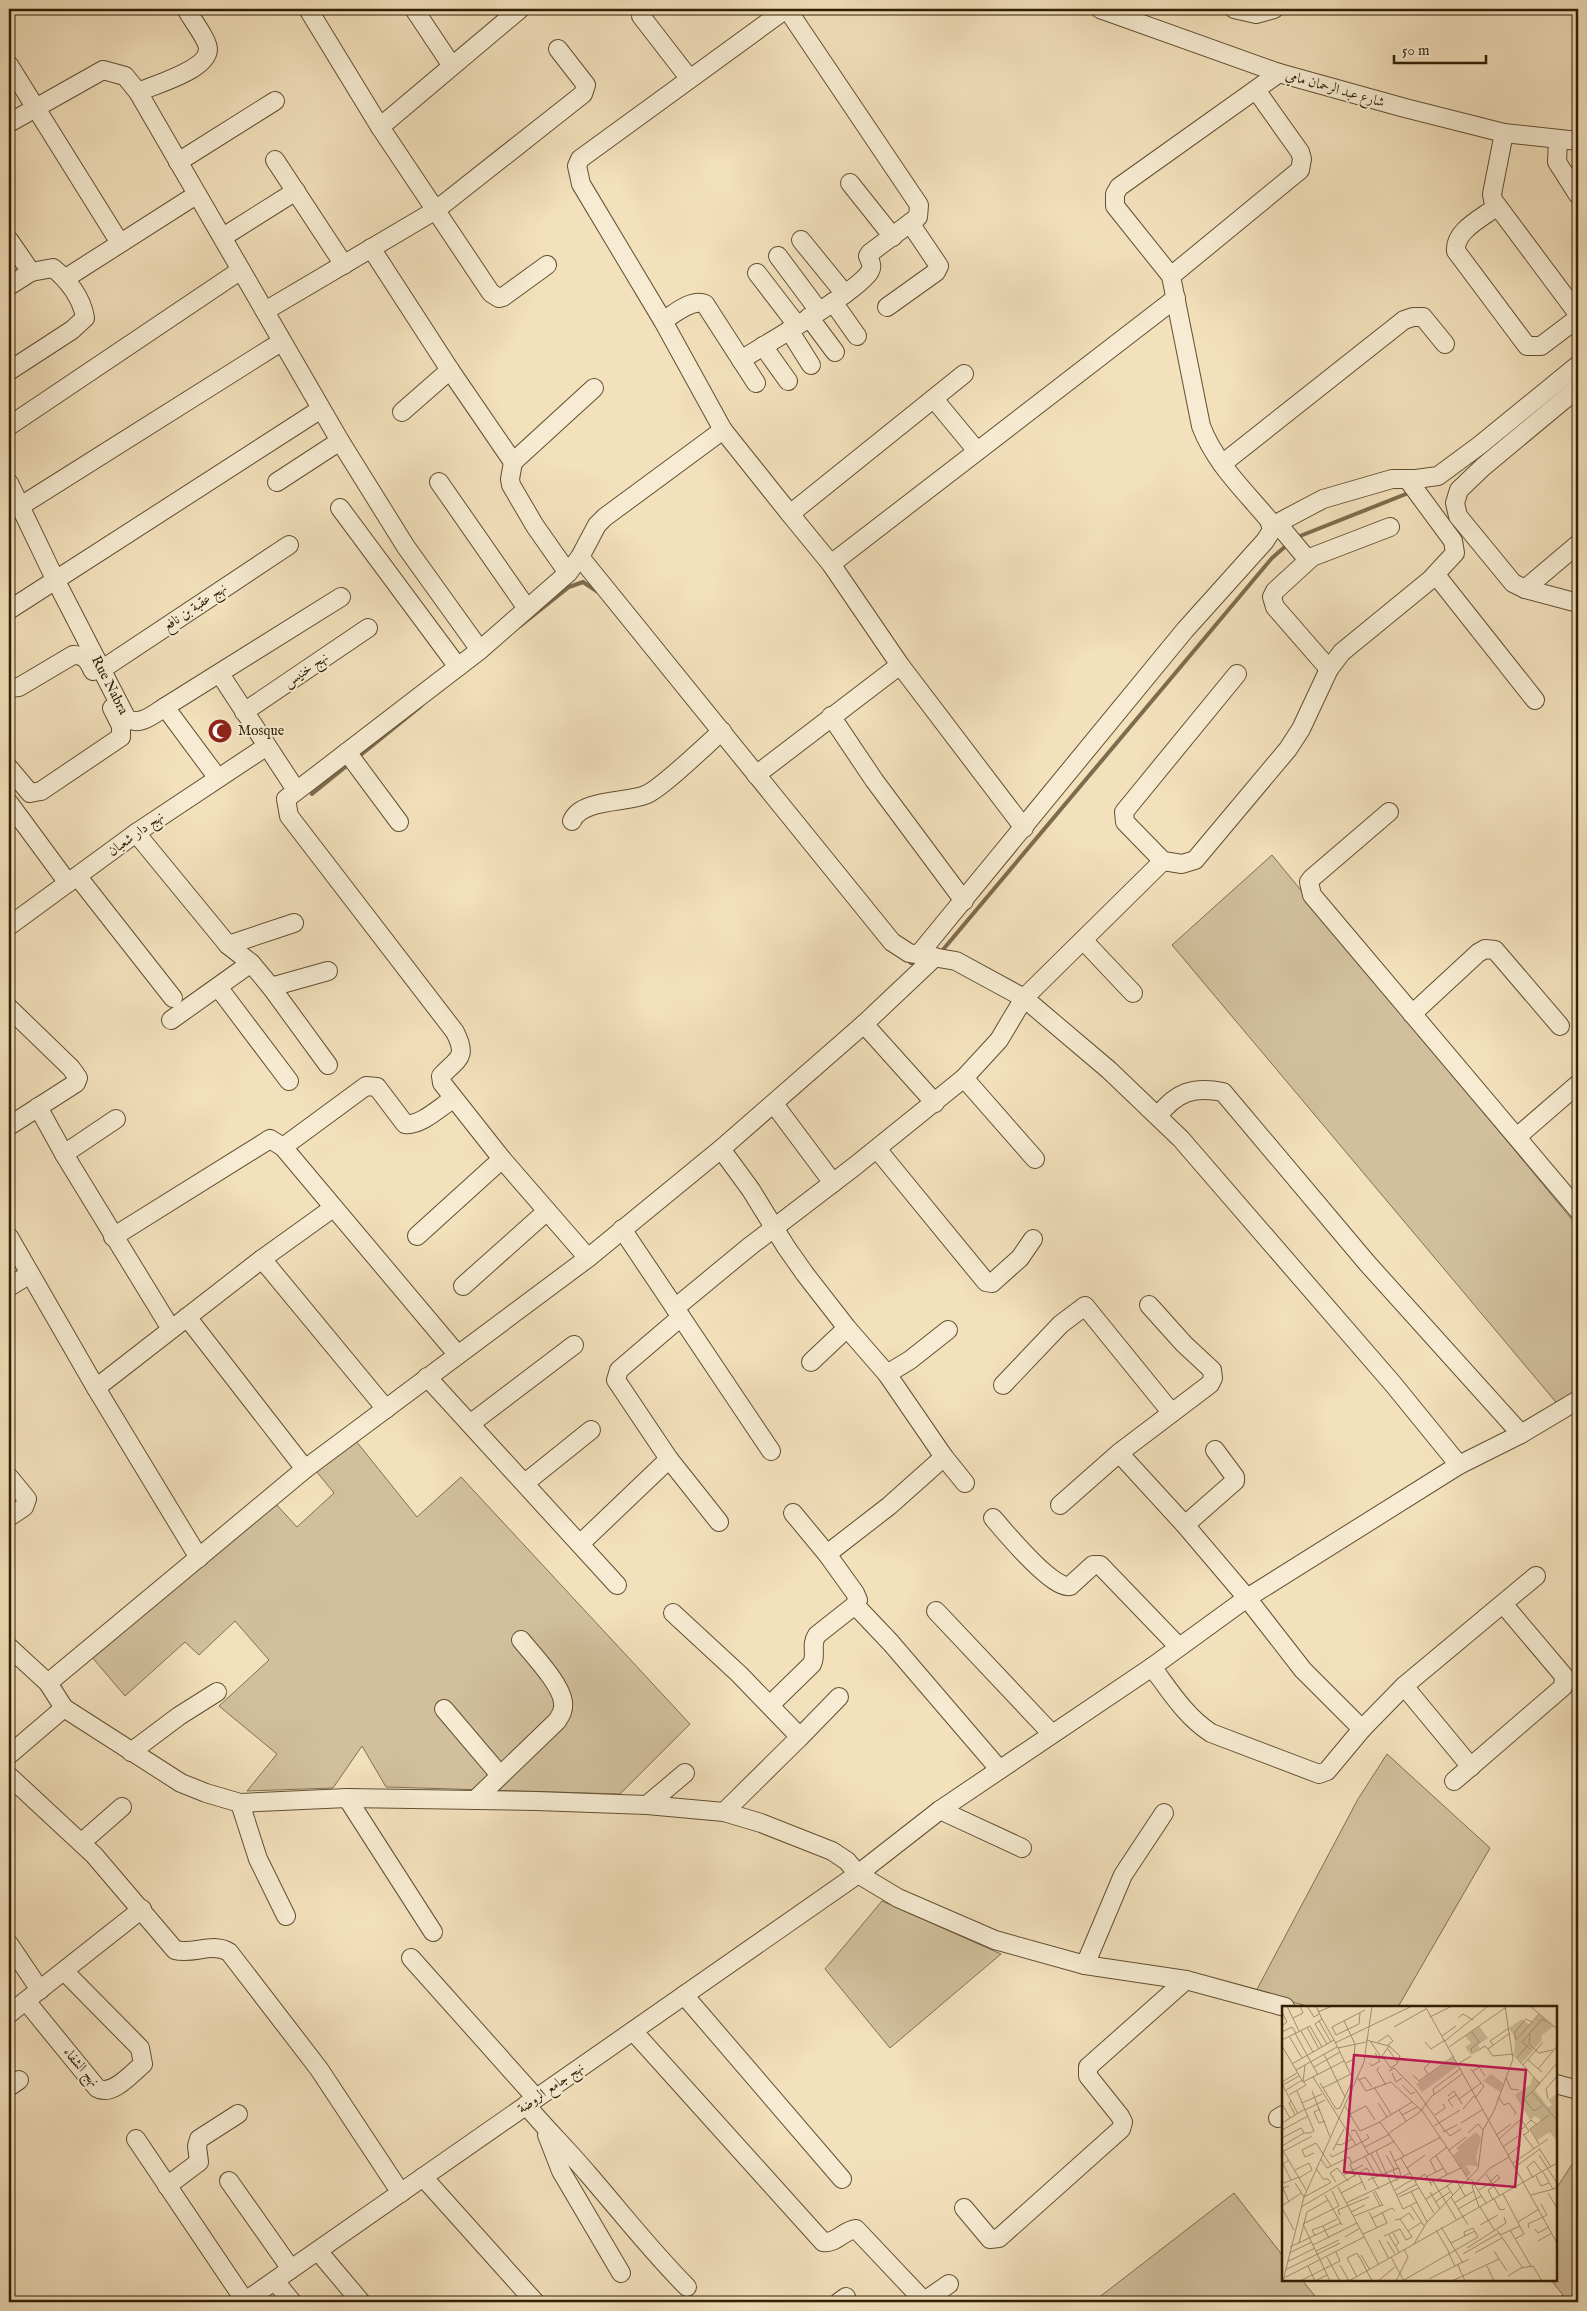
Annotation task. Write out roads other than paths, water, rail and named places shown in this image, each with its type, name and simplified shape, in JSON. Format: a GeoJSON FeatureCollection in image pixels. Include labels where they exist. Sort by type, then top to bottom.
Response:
{"type":"FeatureCollection","features":[{"type":"Feature","properties":{"kind":"street"},"geometry":{"type":"LineString","coordinates":[[138,92],[196,68],[205,58],[208,49],[205,40],[186,9]]}},
{"type":"Feature","properties":{"kind":"street"},"geometry":{"type":"LineString","coordinates":[[308,9],[380,127],[491,293],[499,298],[503,297],[547,265]]}},
{"type":"Feature","properties":{"kind":"street"},"geometry":{"type":"LineString","coordinates":[[414,9],[452,66]]}},
{"type":"Feature","properties":{"kind":"street"},"geometry":{"type":"LineString","coordinates":[[380,127],[520,9]]}},
{"type":"Feature","properties":{"kind":"street"},"geometry":{"type":"LineString","coordinates":[[741,360],[815,313],[870,272],[872,264],[868,256],[870,253],[918,217],[919,206],[786,9],[580,159],[577,166],[581,184],[662,321],[723,430],[831,564],[900,665],[1024,828]]}},
{"type":"Feature","properties":{"kind":"street","name":"شارع عبد الرحمان مامي"},"geometry":{"type":"LineString","coordinates":[[1100,9],[1279,73],[1504,133],[1578,141]]}},
{"type":"Feature","properties":{"kind":"street"},"geometry":{"type":"LineString","coordinates":[[1234,9],[1256,14],[1274,9]]}},
{"type":"Feature","properties":{"kind":"street"},"geometry":{"type":"LineString","coordinates":[[641,16],[690,78]]}},
{"type":"Feature","properties":{"kind":"street"},"geometry":{"type":"LineString","coordinates":[[264,311],[436,210],[583,94],[586,85],[558,49]]}},
{"type":"Feature","properties":{"kind":"street"},"geometry":{"type":"LineString","coordinates":[[9,65],[120,243]]}},
{"type":"Feature","properties":{"kind":"street"},"geometry":{"type":"LineString","coordinates":[[9,123],[103,70],[125,76],[138,92],[281,342],[406,547],[480,650]]}},
{"type":"Feature","properties":{"kind":"street"},"geometry":{"type":"LineString","coordinates":[[1279,73],[1119,187],[1115,194],[1115,206],[1171,276],[1201,426],[1207,443],[1222,464],[1308,560]]}},
{"type":"Feature","properties":{"kind":"street"},"geometry":{"type":"LineString","coordinates":[[1171,276],[1300,170],[1302,159],[1300,152],[1256,90]]}},
{"type":"Feature","properties":{"kind":"street"},"geometry":{"type":"LineString","coordinates":[[178,162],[274,101]]}},
{"type":"Feature","properties":{"kind":"street"},"geometry":{"type":"LineString","coordinates":[[1504,133],[1492,194],[1496,207],[1578,314]]}},
{"type":"Feature","properties":{"kind":"street"},"geometry":{"type":"LineString","coordinates":[[1558,140],[1556,162],[1578,194]]}},
{"type":"Feature","properties":{"kind":"street"},"geometry":{"type":"LineString","coordinates":[[275,160],[344,265]]}},
{"type":"Feature","properties":{"kind":"street"},"geometry":{"type":"LineString","coordinates":[[850,183],[893,236]]}},
{"type":"Feature","properties":{"kind":"street"},"geometry":{"type":"LineString","coordinates":[[222,238],[296,191]]}},
{"type":"Feature","properties":{"kind":"street"},"geometry":{"type":"LineString","coordinates":[[66,278],[196,195]]}},
{"type":"Feature","properties":{"kind":"street"},"geometry":{"type":"LineString","coordinates":[[1496,207],[1460,235],[1455,242],[1456,251],[1527,346],[1541,346],[1578,318]]}},
{"type":"Feature","properties":{"kind":"street"},"geometry":{"type":"LineString","coordinates":[[887,307],[936,272],[939,266],[910,223]]}},
{"type":"Feature","properties":{"kind":"street"},"geometry":{"type":"LineString","coordinates":[[9,240],[30,272]]}},
{"type":"Feature","properties":{"kind":"street"},"geometry":{"type":"LineString","coordinates":[[801,240],[815,313],[811,365]]}},
{"type":"Feature","properties":{"kind":"street"},"geometry":{"type":"LineString","coordinates":[[370,248],[450,370],[514,462]]}},
{"type":"Feature","properties":{"kind":"street"},"geometry":{"type":"LineString","coordinates":[[778,256],[815,313],[835,352]]}},
{"type":"Feature","properties":{"kind":"street"},"geometry":{"type":"LineString","coordinates":[[9,286],[30,272],[53,268],[66,278],[84,308],[85,318],[72,330],[9,371]]}},
{"type":"Feature","properties":{"kind":"street"},"geometry":{"type":"LineString","coordinates":[[9,426],[241,270]]}},
{"type":"Feature","properties":{"kind":"street"},"geometry":{"type":"LineString","coordinates":[[757,273],[815,313],[857,336]]}},
{"type":"Feature","properties":{"kind":"street"},"geometry":{"type":"LineString","coordinates":[[831,564],[1176,298]]}},
{"type":"Feature","properties":{"kind":"street"},"geometry":{"type":"LineString","coordinates":[[662,321],[690,305],[701,302],[705,304],[756,383]]}},
{"type":"Feature","properties":{"kind":"street"},"geometry":{"type":"LineString","coordinates":[[1222,464],[1404,320],[1413,317],[1423,317],[1445,344]]}},
{"type":"Feature","properties":{"kind":"street"},"geometry":{"type":"LineString","coordinates":[[19,507],[281,342]]}},
{"type":"Feature","properties":{"kind":"street"},"geometry":{"type":"LineString","coordinates":[[763,346],[788,381]]}},
{"type":"Feature","properties":{"kind":"street"},"geometry":{"type":"LineString","coordinates":[[48,1683],[305,1469],[588,1258],[721,1149],[864,1024],[927,956],[964,900],[1185,630],[1265,541],[1274,524],[1323,499],[1392,479],[1408,480],[1438,476],[1480,445],[1578,365]]}},
{"type":"Feature","properties":{"kind":"street"},"geometry":{"type":"LineString","coordinates":[[402,412],[450,370]]}},
{"type":"Feature","properties":{"kind":"street"},"geometry":{"type":"LineString","coordinates":[[790,514],[964,374]]}},
{"type":"Feature","properties":{"kind":"street"},"geometry":{"type":"LineString","coordinates":[[568,573],[535,526],[511,485],[510,478],[514,462],[594,388]]}},
{"type":"Feature","properties":{"kind":"street"},"geometry":{"type":"LineString","coordinates":[[1578,388],[1483,467],[1459,490],[1455,503],[1458,516],[1508,578],[1525,589],[1578,603]]}},
{"type":"Feature","properties":{"kind":"street"},"geometry":{"type":"LineString","coordinates":[[934,399],[977,451]]}},
{"type":"Feature","properties":{"kind":"street"},"geometry":{"type":"LineString","coordinates":[[9,610],[321,409]]}},
{"type":"Feature","properties":{"kind":"street"},"geometry":{"type":"LineString","coordinates":[[588,1258],[502,1159],[442,1083],[441,1076],[458,1060],[462,1054],[462,1046],[454,1032],[416,981],[289,816],[286,799],[480,650],[526,607],[568,573],[580,557],[590,536],[605,517],[723,430]]}},
{"type":"Feature","properties":{"kind":"street"},"geometry":{"type":"LineString","coordinates":[[277,482],[340,440]]}},
{"type":"Feature","properties":{"kind":"street"},"geometry":{"type":"LineString","coordinates":[[1237,674],[1124,812],[1125,822],[1163,861],[1182,864],[1195,860],[1288,749],[1301,729],[1329,669],[1342,652],[1436,575],[1455,553],[1453,541],[1408,480]]}},
{"type":"Feature","properties":{"kind":"street"},"geometry":{"type":"LineString","coordinates":[[439,482],[526,607]]}},
{"type":"Feature","properties":{"kind":"street","name":"Rue Nabra"},"geometry":{"type":"LineString","coordinates":[[9,483],[19,507],[101,670],[127,719],[132,721],[143,720],[166,707],[341,597]]}},
{"type":"Feature","properties":{"kind":"street"},"geometry":{"type":"LineString","coordinates":[[340,508],[458,667]]}},
{"type":"Feature","properties":{"kind":"street"},"geometry":{"type":"LineString","coordinates":[[1329,669],[1272,603],[1272,597],[1275,591],[1308,560],[1323,551],[1390,527]]}},
{"type":"Feature","properties":{"kind":"street"},"geometry":{"type":"LineString","coordinates":[[1525,589],[1578,544]]}},
{"type":"Feature","properties":{"kind":"street","name":"نهج عقبة بن نافع"},"geometry":{"type":"LineString","coordinates":[[101,670],[289,545]]}},
{"type":"Feature","properties":{"kind":"street"},"geometry":{"type":"LineString","coordinates":[[580,557],[892,942],[901,950],[956,961],[1024,998],[1110,1070],[1158,1116],[1260,1229],[1393,1384],[1459,1465]]}},
{"type":"Feature","properties":{"kind":"street"},"geometry":{"type":"LineString","coordinates":[[1436,575],[1535,700]]}},
{"type":"Feature","properties":{"kind":"street","name":"نهج خنيس"},"geometry":{"type":"LineString","coordinates":[[244,712],[368,628]]}},
{"type":"Feature","properties":{"kind":"street"},"geometry":{"type":"LineString","coordinates":[[9,688],[19,687],[73,655],[81,655],[87,659],[122,731],[121,737],[41,791],[30,793],[9,768]]}},
{"type":"Feature","properties":{"kind":"street"},"geometry":{"type":"LineString","coordinates":[[756,775],[900,665]]}},
{"type":"Feature","properties":{"kind":"street"},"geometry":{"type":"LineString","coordinates":[[220,674],[296,790]]}},
{"type":"Feature","properties":{"kind":"street"},"geometry":{"type":"LineString","coordinates":[[166,707],[217,777]]}},
{"type":"Feature","properties":{"kind":"street"},"geometry":{"type":"LineString","coordinates":[[831,716],[874,780],[964,900]]}},
{"type":"Feature","properties":{"kind":"street"},"geometry":{"type":"LineString","coordinates":[[572,821],[575,814],[589,806],[647,795],[722,730]]}},
{"type":"Feature","properties":{"kind":"street","name":"نهج دار شعبان"},"geometry":{"type":"LineString","coordinates":[[9,926],[136,833],[217,777],[267,746]]}},
{"type":"Feature","properties":{"kind":"street"},"geometry":{"type":"LineString","coordinates":[[347,752],[399,822]]}},
{"type":"Feature","properties":{"kind":"street"},"geometry":{"type":"LineString","coordinates":[[9,803],[173,998]]}},
{"type":"Feature","properties":{"kind":"street"},"geometry":{"type":"LineString","coordinates":[[1389,812],[1312,878],[1309,887],[1312,895],[1578,1208]]}},
{"type":"Feature","properties":{"kind":"street"},"geometry":{"type":"LineString","coordinates":[[136,833],[228,945],[251,963],[271,987],[328,1065]]}},
{"type":"Feature","properties":{"kind":"street"},"geometry":{"type":"LineString","coordinates":[[719,1522],[669,1459],[616,1380],[616,1375],[678,1312],[774,1228],[935,1103],[964,1078],[999,1040],[1024,998],[1163,861]]}},
{"type":"Feature","properties":{"kind":"street"},"geometry":{"type":"LineString","coordinates":[[228,945],[294,923]]}},
{"type":"Feature","properties":{"kind":"street"},"geometry":{"type":"LineString","coordinates":[[1084,940],[1133,993]]}},
{"type":"Feature","properties":{"kind":"street"},"geometry":{"type":"LineString","coordinates":[[1412,1014],[1478,953],[1490,949],[1495,950],[1560,1026]]}},
{"type":"Feature","properties":{"kind":"street"},"geometry":{"type":"LineString","coordinates":[[171,1020],[251,963]]}},
{"type":"Feature","properties":{"kind":"street"},"geometry":{"type":"LineString","coordinates":[[271,987],[328,971]]}},
{"type":"Feature","properties":{"kind":"street"},"geometry":{"type":"LineString","coordinates":[[218,987],[289,1081]]}},
{"type":"Feature","properties":{"kind":"street"},"geometry":{"type":"LineString","coordinates":[[9,1008],[71,1068],[78,1078],[76,1083],[9,1126]]}},
{"type":"Feature","properties":{"kind":"street"},"geometry":{"type":"LineString","coordinates":[[864,1024],[935,1103]]}},
{"type":"Feature","properties":{"kind":"street"},"geometry":{"type":"LineString","coordinates":[[964,1078],[1035,1159]]}},
{"type":"Feature","properties":{"kind":"street"},"geometry":{"type":"LineString","coordinates":[[1518,1136],[1578,1084]]}},
{"type":"Feature","properties":{"kind":"street"},"geometry":{"type":"LineString","coordinates":[[282,1147],[366,1086],[378,1087],[404,1124],[408,1125],[416,1123],[453,1099]]}},
{"type":"Feature","properties":{"kind":"street"},"geometry":{"type":"LineString","coordinates":[[1158,1116],[1168,1103],[1180,1095],[1198,1089],[1223,1092],[1367,1263],[1521,1434]]}},
{"type":"Feature","properties":{"kind":"street"},"geometry":{"type":"LineString","coordinates":[[774,1104],[833,1183]]}},
{"type":"Feature","properties":{"kind":"street"},"geometry":{"type":"LineString","coordinates":[[38,1107],[113,1237],[171,1329]]}},
{"type":"Feature","properties":{"kind":"street"},"geometry":{"type":"LineString","coordinates":[[64,1154],[116,1119]]}},
{"type":"Feature","properties":{"kind":"street"},"geometry":{"type":"LineString","coordinates":[[113,1237],[267,1139],[273,1140],[282,1147],[457,1354]]}},
{"type":"Feature","properties":{"kind":"street"},"geometry":{"type":"LineString","coordinates":[[721,1149],[751,1190],[800,1267],[847,1328],[887,1374],[965,1483]]}},
{"type":"Feature","properties":{"kind":"street"},"geometry":{"type":"LineString","coordinates":[[876,1149],[986,1282],[992,1283],[1020,1258],[1034,1239]]}},
{"type":"Feature","properties":{"kind":"street"},"geometry":{"type":"LineString","coordinates":[[417,1236],[502,1159]]}},
{"type":"Feature","properties":{"kind":"street"},"geometry":{"type":"LineString","coordinates":[[96,1388],[262,1259],[333,1208]]}},
{"type":"Feature","properties":{"kind":"street"},"geometry":{"type":"LineString","coordinates":[[462,1286],[547,1211]]}},
{"type":"Feature","properties":{"kind":"street"},"geometry":{"type":"LineString","coordinates":[[622,1229],[771,1451]]}},
{"type":"Feature","properties":{"kind":"street"},"geometry":{"type":"LineString","coordinates":[[9,1237],[96,1388],[199,1558]]}},
{"type":"Feature","properties":{"kind":"street"},"geometry":{"type":"LineString","coordinates":[[262,1259],[386,1409]]}},
{"type":"Feature","properties":{"kind":"street"},"geometry":{"type":"LineString","coordinates":[[9,1287],[30,1274]]}},
{"type":"Feature","properties":{"kind":"street"},"geometry":{"type":"LineString","coordinates":[[1060,1505],[1119,1453],[1210,1384],[1213,1378],[1212,1370],[1184,1344],[1149,1305]]}},
{"type":"Feature","properties":{"kind":"street"},"geometry":{"type":"LineString","coordinates":[[1003,1385],[1061,1324],[1085,1306],[1171,1412]]}},
{"type":"Feature","properties":{"kind":"street"},"geometry":{"type":"LineString","coordinates":[[187,1317],[305,1469]]}},
{"type":"Feature","properties":{"kind":"street"},"geometry":{"type":"LineString","coordinates":[[811,1362],[847,1328]]}},
{"type":"Feature","properties":{"kind":"street"},"geometry":{"type":"LineString","coordinates":[[887,1374],[910,1360],[948,1330]]}},
{"type":"Feature","properties":{"kind":"street"},"geometry":{"type":"LineString","coordinates":[[470,1424],[574,1345]]}},
{"type":"Feature","properties":{"kind":"street"},"geometry":{"type":"LineString","coordinates":[[427,1377],[581,1543],[617,1585]]}},
{"type":"Feature","properties":{"kind":"street","name":"نهج جامع الروضة"},"geometry":{"type":"LineString","coordinates":[[244,2302],[858,1874],[940,1810],[1152,1668],[1247,1598],[1459,1465],[1521,1434],[1578,1400]]}},
{"type":"Feature","properties":{"kind":"street"},"geometry":{"type":"LineString","coordinates":[[525,1483],[591,1430]]}},
{"type":"Feature","properties":{"kind":"street"},"geometry":{"type":"LineString","coordinates":[[1185,1525],[1235,1481],[1215,1450]]}},
{"type":"Feature","properties":{"kind":"street"},"geometry":{"type":"LineString","coordinates":[[1119,1453],[1185,1525],[1247,1598],[1303,1670],[1362,1728]]}},
{"type":"Feature","properties":{"kind":"street"},"geometry":{"type":"LineString","coordinates":[[827,1554],[889,1506],[944,1456]]}},
{"type":"Feature","properties":{"kind":"street"},"geometry":{"type":"LineString","coordinates":[[581,1543],[669,1459]]}},
{"type":"Feature","properties":{"kind":"street"},"geometry":{"type":"LineString","coordinates":[[9,1477],[24,1494],[27,1503],[9,1517]]}},
{"type":"Feature","properties":{"kind":"street"},"geometry":{"type":"LineString","coordinates":[[770,1705],[812,1664],[814,1660],[813,1640],[817,1635],[855,1605],[858,1600],[827,1554],[793,1513]]}},
{"type":"Feature","properties":{"kind":"street"},"geometry":{"type":"LineString","coordinates":[[992,1518],[1059,1586],[1070,1586],[1093,1565],[1100,1565],[1180,1647]]}},
{"type":"Feature","properties":{"kind":"street"},"geometry":{"type":"LineString","coordinates":[[1152,1668],[1201,1727],[1319,1774],[1327,1771],[1362,1728],[1404,1686],[1504,1605],[1536,1576]]}},
{"type":"Feature","properties":{"kind":"street"},"geometry":{"type":"LineString","coordinates":[[855,1605],[891,1643],[999,1769]]}},
{"type":"Feature","properties":{"kind":"street"},"geometry":{"type":"LineString","coordinates":[[1454,1781],[1563,1687],[1565,1682],[1564,1676],[1504,1605]]}},
{"type":"Feature","properties":{"kind":"street"},"geometry":{"type":"LineString","coordinates":[[936,1611],[1052,1734]]}},
{"type":"Feature","properties":{"kind":"street"},"geometry":{"type":"LineString","coordinates":[[673,1613],[711,1647],[800,1737]]}},
{"type":"Feature","properties":{"kind":"street"},"geometry":{"type":"LineString","coordinates":[[475,1800],[557,1721],[563,1711],[563,1703],[556,1685],[521,1640]]}},
{"type":"Feature","properties":{"kind":"street"},"geometry":{"type":"LineString","coordinates":[[9,1647],[48,1683],[64,1708],[181,1783],[240,1803],[347,1798],[475,1800],[647,1805],[724,1812],[761,1823],[825,1848],[847,1861],[858,1874],[898,1898],[995,1940],[1085,1965],[1186,1980],[1282,2006]]}},
{"type":"Feature","properties":{"kind":"street"},"geometry":{"type":"LineString","coordinates":[[1404,1686],[1471,1767]]}},
{"type":"Feature","properties":{"kind":"street"},"geometry":{"type":"LineString","coordinates":[[131,1752],[179,1716],[217,1692]]}},
{"type":"Feature","properties":{"kind":"street"},"geometry":{"type":"LineString","coordinates":[[724,1812],[839,1697]]}},
{"type":"Feature","properties":{"kind":"street"},"geometry":{"type":"LineString","coordinates":[[9,1755],[64,1708]]}},
{"type":"Feature","properties":{"kind":"street"},"geometry":{"type":"LineString","coordinates":[[444,1709],[500,1775]]}},
{"type":"Feature","properties":{"kind":"street"},"geometry":{"type":"LineString","coordinates":[[647,1805],[685,1773]]}},
{"type":"Feature","properties":{"kind":"street"},"geometry":{"type":"LineString","coordinates":[[9,1776],[82,1842],[142,1908],[176,1950],[208,1947],[223,1948],[229,1952],[319,2068],[400,2193]]}},
{"type":"Feature","properties":{"kind":"street"},"geometry":{"type":"LineString","coordinates":[[347,1798],[433,1932]]}},
{"type":"Feature","properties":{"kind":"street"},"geometry":{"type":"LineString","coordinates":[[240,1803],[258,1859],[286,1916]]}},
{"type":"Feature","properties":{"kind":"street"},"geometry":{"type":"LineString","coordinates":[[82,1842],[122,1807]]}},
{"type":"Feature","properties":{"kind":"street"},"geometry":{"type":"LineString","coordinates":[[940,1810],[1022,1848]]}},
{"type":"Feature","properties":{"kind":"street"},"geometry":{"type":"LineString","coordinates":[[1085,1965],[1123,1875],[1164,1813]]}},
{"type":"Feature","properties":{"kind":"street"},"geometry":{"type":"LineString","coordinates":[[9,2014],[142,1908]]}},
{"type":"Feature","properties":{"kind":"street"},"geometry":{"type":"LineString","coordinates":[[9,1944],[33,1995]]}},
{"type":"Feature","properties":{"kind":"street"},"geometry":{"type":"LineString","coordinates":[[411,1958],[531,2102],[545,2129],[560,2171],[621,2273]]}},
{"type":"Feature","properties":{"kind":"street","name":"نهج الشفاء"},"geometry":{"type":"LineString","coordinates":[[33,1995],[97,2088],[103,2091],[111,2090],[143,2064],[140,2048],[64,1971]]}},
{"type":"Feature","properties":{"kind":"street"},"geometry":{"type":"LineString","coordinates":[[964,2208],[990,2239],[998,2238],[1121,2129],[1123,2122],[1120,2116],[1088,2076],[1088,2067],[1186,1980]]}},
{"type":"Feature","properties":{"kind":"street"},"geometry":{"type":"LineString","coordinates":[[684,1996],[842,2179]]}},
{"type":"Feature","properties":{"kind":"street"},"geometry":{"type":"LineString","coordinates":[[633,2031],[823,2242],[832,2241],[852,2229],[856,2229],[934,2297]]}},
{"type":"Feature","properties":{"kind":"street"},"geometry":{"type":"LineString","coordinates":[[1557,2084],[1578,2090]]}},
{"type":"Feature","properties":{"kind":"street"},"geometry":{"type":"LineString","coordinates":[[167,2186],[199,2162],[197,2146],[199,2139],[238,2114]]}},
{"type":"Feature","properties":{"kind":"street"},"geometry":{"type":"LineString","coordinates":[[545,2129],[587,2172],[646,2244],[687,2287]]}},
{"type":"Feature","properties":{"kind":"street"},"geometry":{"type":"LineString","coordinates":[[136,2139],[244,2302]]}},
{"type":"Feature","properties":{"kind":"street"},"geometry":{"type":"LineString","coordinates":[[423,2177],[535,2302]]}},
{"type":"Feature","properties":{"kind":"street"},"geometry":{"type":"LineString","coordinates":[[229,2181],[291,2269]]}},
{"type":"Feature","properties":{"kind":"street"},"geometry":{"type":"LineString","coordinates":[[318,2250],[361,2302]]}},
{"type":"Feature","properties":{"kind":"street"},"geometry":{"type":"LineString","coordinates":[[275,2281],[292,2302]]}},
{"type":"Feature","properties":{"kind":"waterway"},"geometry":{"type":"LineString","coordinates":[[1295,538],[1411,492]]}},
{"type":"Feature","properties":{"kind":"waterway"},"geometry":{"type":"LineString","coordinates":[[941,952],[1272,558],[1288,544]]}},
{"type":"Feature","properties":{"kind":"waterway"},"geometry":{"type":"LineString","coordinates":[[520,626],[569,587],[583,582],[598,592]]}},
{"type":"Feature","properties":{"kind":"waterway"},"geometry":{"type":"LineString","coordinates":[[357,758],[421,706]]}},
{"type":"Feature","properties":{"kind":"waterway"},"geometry":{"type":"LineString","coordinates":[[312,794],[349,764]]}},
{"type":"Feature","properties":{"kind":"waterway"},"geometry":{"type":"LineString","coordinates":[[907,959],[911,963],[920,963]]}},
{"type":"Feature","properties":{"kind":"place","name":"Mosque"},"geometry":{"type":"Point","coordinates":[220,731]}}]}
